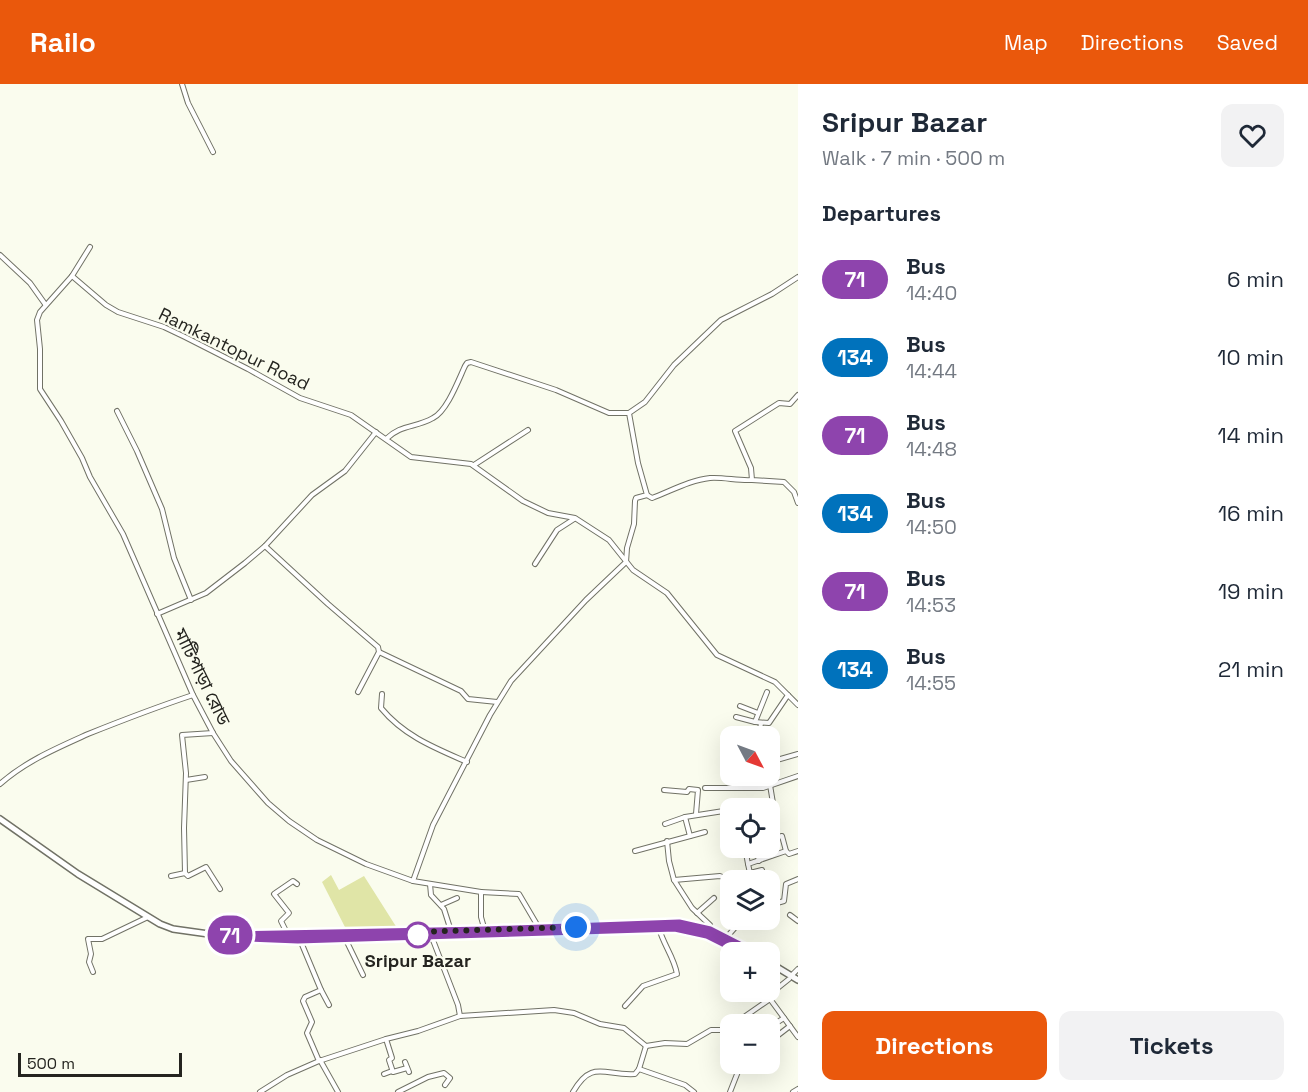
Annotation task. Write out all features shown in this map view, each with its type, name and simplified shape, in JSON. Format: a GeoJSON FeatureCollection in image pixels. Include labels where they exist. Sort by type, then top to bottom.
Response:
{"type":"FeatureCollection","features":[{"type":"Feature","properties":{"kind":"main road"},"geometry":{"type":"LineString","coordinates":[[0,819],[78,874],[172,929],[226,936],[345,938],[682,928],[707,934],[723,942]]}},
{"type":"Feature","properties":{"kind":"main road"},"geometry":{"type":"LineString","coordinates":[[226,936],[288,935],[298,937],[679,924],[706,930],[733,942]]}},
{"type":"Feature","properties":{"kind":"main road"},"geometry":{"type":"LineString","coordinates":[[780,972],[798,982]]}},
{"type":"Feature","properties":{"kind":"street"},"geometry":{"type":"LineString","coordinates":[[182,84],[188,104],[213,152]]}},
{"type":"Feature","properties":{"kind":"street"},"geometry":{"type":"LineString","coordinates":[[0,255],[30,283],[45,304],[72,276],[90,247]]}},
{"type":"Feature","properties":{"kind":"street","name":"Ramkantopur Road"},"geometry":{"type":"LineString","coordinates":[[72,276],[118,312],[164,327],[300,398],[351,415],[411,457],[433,461],[466,462],[474,465],[520,499],[548,513],[575,518],[609,540],[633,570],[667,593],[717,655],[768,678],[798,705]]}},
{"type":"Feature","properties":{"kind":"street"},"geometry":{"type":"LineString","coordinates":[[386,439],[398,429],[438,415],[465,366],[471,362],[556,390],[609,413],[630,413],[638,409],[674,365],[722,320],[772,294],[798,277]]}},
{"type":"Feature","properties":{"kind":"street","name":"মাটিপাড়া রোড"},"geometry":{"type":"LineString","coordinates":[[45,304],[37,320],[40,389],[61,421],[123,534],[193,695],[231,761],[250,784],[289,822],[317,840],[358,861],[413,881],[481,892],[519,894],[539,928]]}},
{"type":"Feature","properties":{"kind":"street"},"geometry":{"type":"LineString","coordinates":[[752,480],[748,460],[735,431],[762,416],[779,403],[790,404],[798,395]]}},
{"type":"Feature","properties":{"kind":"street"},"geometry":{"type":"LineString","coordinates":[[117,411],[162,509],[174,558],[191,600]]}},
{"type":"Feature","properties":{"kind":"street"},"geometry":{"type":"LineString","coordinates":[[630,413],[638,463],[649,498],[708,478],[784,482],[794,492],[798,503]]}},
{"type":"Feature","properties":{"kind":"street"},"geometry":{"type":"LineString","coordinates":[[474,465],[528,430]]}},
{"type":"Feature","properties":{"kind":"street"},"geometry":{"type":"LineString","coordinates":[[157,614],[191,600],[223,580],[265,546],[312,495],[345,471],[376,432]]}},
{"type":"Feature","properties":{"kind":"street"},"geometry":{"type":"LineString","coordinates":[[413,881],[433,825],[497,702],[526,664],[586,600],[626,562],[627,548],[634,524],[635,501],[636,498],[647,495]]}},
{"type":"Feature","properties":{"kind":"street"},"geometry":{"type":"LineString","coordinates":[[535,564],[561,527],[575,518]]}},
{"type":"Feature","properties":{"kind":"street"},"geometry":{"type":"LineString","coordinates":[[265,546],[378,647],[379,652],[358,692]]}},
{"type":"Feature","properties":{"kind":"street"},"geometry":{"type":"LineString","coordinates":[[379,652],[417,668],[461,691],[468,699],[497,702]]}},
{"type":"Feature","properties":{"kind":"street"},"geometry":{"type":"LineString","coordinates":[[755,722],[767,692]]}},
{"type":"Feature","properties":{"kind":"street"},"geometry":{"type":"LineString","coordinates":[[382,694],[381,708],[400,729],[428,746],[467,762]]}},
{"type":"Feature","properties":{"kind":"street"},"geometry":{"type":"LineString","coordinates":[[0,784],[25,764],[50,751],[138,713],[193,695]]}},
{"type":"Feature","properties":{"kind":"street"},"geometry":{"type":"LineString","coordinates":[[736,717],[755,722],[770,722],[789,696]]}},
{"type":"Feature","properties":{"kind":"street"},"geometry":{"type":"LineString","coordinates":[[740,706],[758,713]]}},
{"type":"Feature","properties":{"kind":"street"},"geometry":{"type":"LineString","coordinates":[[185,873],[186,780],[182,735],[213,733]]}},
{"type":"Feature","properties":{"kind":"street"},"geometry":{"type":"LineString","coordinates":[[780,759],[798,754]]}},
{"type":"Feature","properties":{"kind":"street"},"geometry":{"type":"LineString","coordinates":[[780,782],[798,776]]}},
{"type":"Feature","properties":{"kind":"street"},"geometry":{"type":"LineString","coordinates":[[186,780],[205,777]]}},
{"type":"Feature","properties":{"kind":"street"},"geometry":{"type":"LineString","coordinates":[[705,788],[765,786]]}},
{"type":"Feature","properties":{"kind":"street"},"geometry":{"type":"LineString","coordinates":[[664,790],[688,792],[689,789],[698,790],[696,814]]}},
{"type":"Feature","properties":{"kind":"street"},"geometry":{"type":"LineString","coordinates":[[664,824],[696,814],[720,811]]}},
{"type":"Feature","properties":{"kind":"street"},"geometry":{"type":"LineString","coordinates":[[686,817],[690,836]]}},
{"type":"Feature","properties":{"kind":"street"},"geometry":{"type":"LineString","coordinates":[[635,851],[705,832]]}},
{"type":"Feature","properties":{"kind":"street"},"geometry":{"type":"LineString","coordinates":[[780,836],[782,836],[789,854],[798,851]]}},
{"type":"Feature","properties":{"kind":"street"},"geometry":{"type":"LineString","coordinates":[[667,841],[674,880],[697,913],[710,925],[706,930]]}},
{"type":"Feature","properties":{"kind":"street"},"geometry":{"type":"LineString","coordinates":[[748,864],[786,851]]}},
{"type":"Feature","properties":{"kind":"street"},"geometry":{"type":"LineString","coordinates":[[747,858],[749,870]]}},
{"type":"Feature","properties":{"kind":"street"},"geometry":{"type":"LineString","coordinates":[[171,876],[185,873],[188,876],[206,867],[219,889]]}},
{"type":"Feature","properties":{"kind":"street"},"geometry":{"type":"LineString","coordinates":[[674,880],[720,876]]}},
{"type":"Feature","properties":{"kind":"street"},"geometry":{"type":"LineString","coordinates":[[780,902],[784,901],[786,884],[798,879]]}},
{"type":"Feature","properties":{"kind":"street"},"geometry":{"type":"LineString","coordinates":[[288,935],[281,921],[289,915],[289,912],[274,894],[293,881],[297,884]]}},
{"type":"Feature","properties":{"kind":"street"},"geometry":{"type":"LineString","coordinates":[[430,884],[432,897],[441,905],[448,918],[451,932]]}},
{"type":"Feature","properties":{"kind":"street"},"geometry":{"type":"LineString","coordinates":[[481,892],[481,917],[485,931]]}},
{"type":"Feature","properties":{"kind":"street"},"geometry":{"type":"LineString","coordinates":[[441,905],[457,898]]}},
{"type":"Feature","properties":{"kind":"street"},"geometry":{"type":"LineString","coordinates":[[697,913],[714,898]]}},
{"type":"Feature","properties":{"kind":"street"},"geometry":{"type":"LineString","coordinates":[[790,915],[798,921]]}},
{"type":"Feature","properties":{"kind":"street"},"geometry":{"type":"LineString","coordinates":[[93,972],[89,963],[92,954],[88,939],[102,939],[148,917]]}},
{"type":"Feature","properties":{"kind":"street"},"geometry":{"type":"LineString","coordinates":[[625,1006],[643,986],[677,974],[675,963],[661,939],[659,928]]}},
{"type":"Feature","properties":{"kind":"street"},"geometry":{"type":"LineString","coordinates":[[726,938],[733,930]]}},
{"type":"Feature","properties":{"kind":"street"},"geometry":{"type":"LineString","coordinates":[[431,935],[458,1005],[460,1016]]}},
{"type":"Feature","properties":{"kind":"street"},"geometry":{"type":"LineString","coordinates":[[298,937],[329,1005]]}},
{"type":"Feature","properties":{"kind":"street"},"geometry":{"type":"LineString","coordinates":[[345,938],[363,975]]}},
{"type":"Feature","properties":{"kind":"street"},"geometry":{"type":"LineString","coordinates":[[780,986],[798,969]]}},
{"type":"Feature","properties":{"kind":"street"},"geometry":{"type":"LineString","coordinates":[[321,990],[306,997],[303,1001],[312,1022],[307,1033],[338,1092]]}},
{"type":"Feature","properties":{"kind":"street"},"geometry":{"type":"LineString","coordinates":[[749,1014],[766,1002]]}},
{"type":"Feature","properties":{"kind":"street"},"geometry":{"type":"LineString","coordinates":[[772,1002],[798,1037]]}},
{"type":"Feature","properties":{"kind":"street"},"geometry":{"type":"LineString","coordinates":[[260,1092],[287,1075],[320,1061],[460,1016],[554,1010],[574,1013],[600,1024],[624,1028],[646,1046],[665,1043],[687,1044],[711,1030],[720,1030]]}},
{"type":"Feature","properties":{"kind":"street"},"geometry":{"type":"LineString","coordinates":[[780,1021],[784,1018]]}},
{"type":"Feature","properties":{"kind":"street"},"geometry":{"type":"LineString","coordinates":[[780,1034],[790,1026]]}},
{"type":"Feature","properties":{"kind":"street"},"geometry":{"type":"LineString","coordinates":[[386,1039],[392,1058],[389,1060],[392,1071]]}},
{"type":"Feature","properties":{"kind":"street"},"geometry":{"type":"LineString","coordinates":[[573,1092],[582,1078],[593,1071],[634,1074],[639,1069],[646,1046]]}},
{"type":"Feature","properties":{"kind":"street"},"geometry":{"type":"LineString","coordinates":[[384,1074],[408,1070],[405,1062]]}},
{"type":"Feature","properties":{"kind":"street"},"geometry":{"type":"LineString","coordinates":[[639,1069],[685,1085],[694,1092]]}},
{"type":"Feature","properties":{"kind":"street"},"geometry":{"type":"LineString","coordinates":[[398,1092],[428,1077],[444,1073],[450,1078],[446,1084]]}},
{"type":"Feature","properties":{"kind":"street"},"geometry":{"type":"LineString","coordinates":[[730,1092],[737,1074]]}},
{"type":"Feature","properties":{"kind":"street"},"geometry":{"type":"LineString","coordinates":[[793,1092],[798,1089]]}},
{"type":"Feature","properties":{"kind":"green space"},"geometry":{"type":"Polygon","coordinates":[[[331,875],[339,890],[364,876],[397,928],[347,931],[322,882],[331,875]]]}},
{"type":"Feature","properties":{"kind":"bus line","name":"71"},"geometry":{"type":"LineString","coordinates":[[726,942],[707,934],[675,927],[298,939],[226,936],[338,935],[679,924],[710,931],[733,942]]}},
{"type":"Feature","properties":{"kind":"place","name":"Sripur Bazar"},"geometry":{"type":"Point","coordinates":[418,935]}},
{"type":"Feature","properties":{"kind":"route"},"geometry":{"type":"LineString","coordinates":[[418,935],[416,932],[576,927]]}}]}
